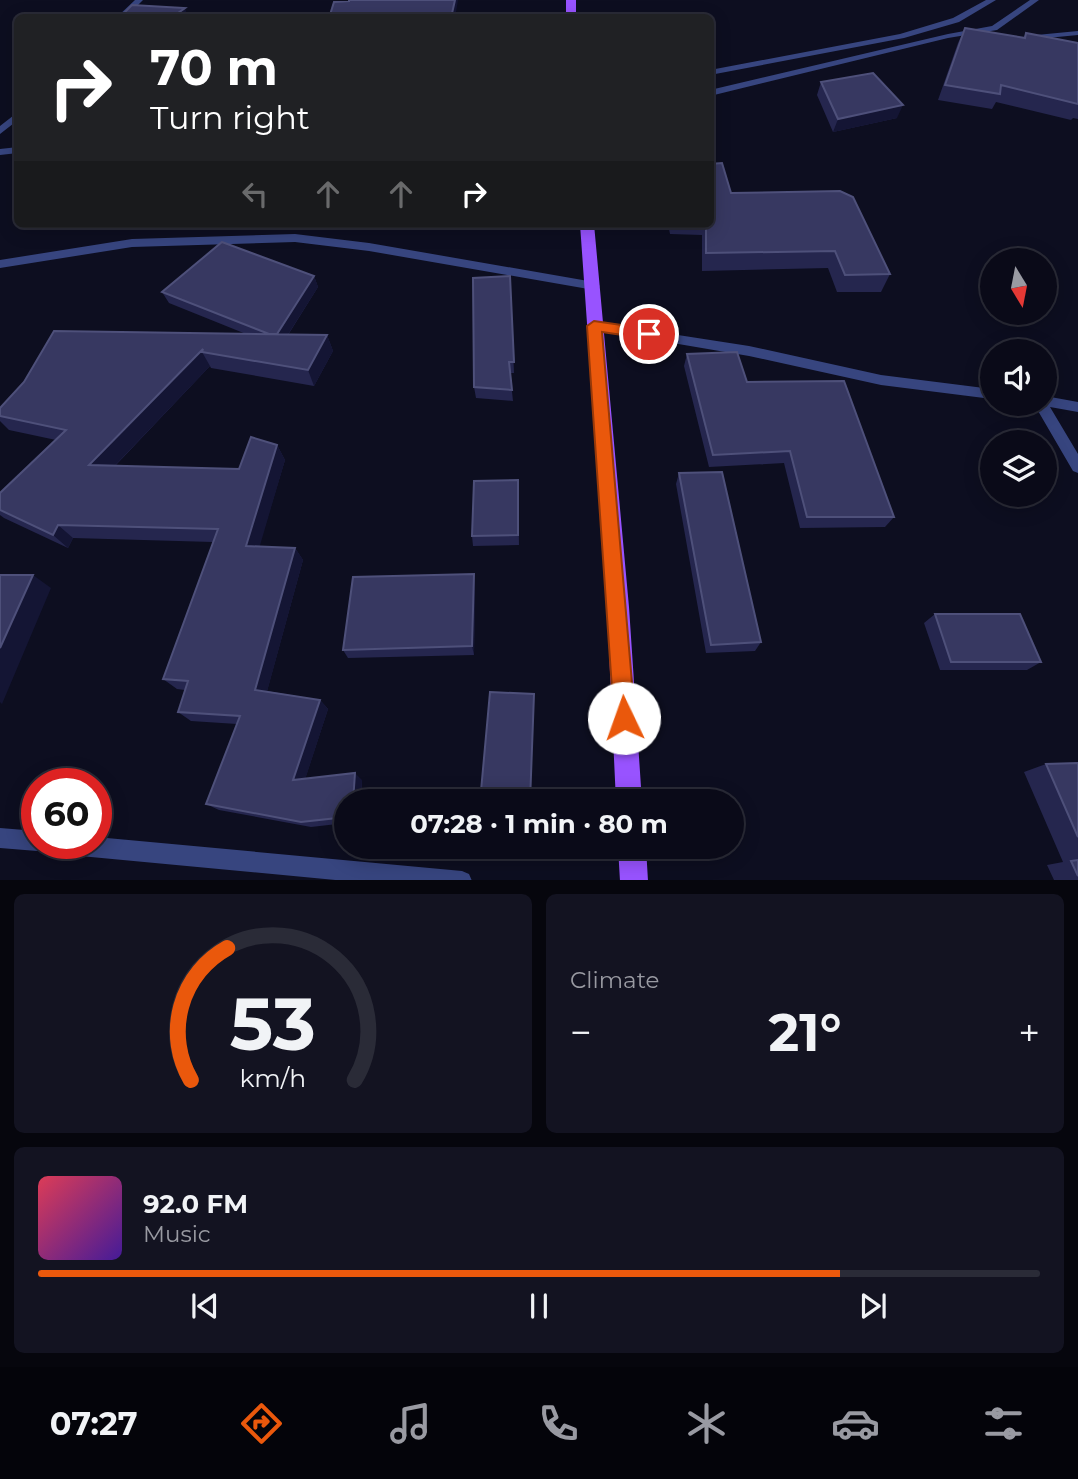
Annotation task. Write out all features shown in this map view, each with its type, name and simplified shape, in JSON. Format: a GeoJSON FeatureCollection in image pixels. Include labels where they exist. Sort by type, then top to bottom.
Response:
{"type":"FeatureCollection","features":[{"type":"Feature","properties":{"kind":"main road"},"geometry":{"type":"LineString","coordinates":[[588,228],[618,607],[628,789]]}},
{"type":"Feature","properties":{"kind":"main road"},"geometry":{"type":"LineString","coordinates":[[633,859],[634,880]]}},
{"type":"Feature","properties":{"kind":"street"},"geometry":{"type":"LineString","coordinates":[[124,14],[139,0]]}},
{"type":"Feature","properties":{"kind":"street"},"geometry":{"type":"LineString","coordinates":[[714,72],[901,36],[956,20],[992,0]]}},
{"type":"Feature","properties":{"kind":"street"},"geometry":{"type":"LineString","coordinates":[[714,92],[948,36],[994,28],[1035,0]]}},
{"type":"Feature","properties":{"kind":"street"},"geometry":{"type":"LineString","coordinates":[[1021,38],[1078,33]]}},
{"type":"Feature","properties":{"kind":"street"},"geometry":{"type":"LineString","coordinates":[[948,36],[996,38]]}},
{"type":"Feature","properties":{"kind":"street"},"geometry":{"type":"LineString","coordinates":[[0,131],[14,119]]}},
{"type":"Feature","properties":{"kind":"street"},"geometry":{"type":"LineString","coordinates":[[588,228],[597,326],[749,351],[881,380],[980,392]]}},
{"type":"Feature","properties":{"kind":"street"},"geometry":{"type":"LineString","coordinates":[[0,264],[132,243],[295,239],[369,247],[594,286]]}},
{"type":"Feature","properties":{"kind":"street"},"geometry":{"type":"LineString","coordinates":[[1057,405],[1078,407]]}},
{"type":"Feature","properties":{"kind":"street"},"geometry":{"type":"LineString","coordinates":[[1050,416],[1078,467]]}},
{"type":"Feature","properties":{"kind":"street"},"geometry":{"type":"LineString","coordinates":[[0,838],[21,840]]}},
{"type":"Feature","properties":{"kind":"street"},"geometry":{"type":"LineString","coordinates":[[112,849],[462,880]]}},
{"type":"Feature","properties":{"kind":"building"},"geometry":{"type":"Polygon","coordinates":[[[455,0],[452,14],[330,14],[334,2],[455,0]]]}},
{"type":"Feature","properties":{"kind":"building"},"geometry":{"type":"Polygon","coordinates":[[[132,5],[185,8],[177,14],[123,14],[132,5]]]}},
{"type":"Feature","properties":{"kind":"building"},"geometry":{"type":"Polygon","coordinates":[[[965,28],[1025,38],[1026,33],[1078,43],[1078,104],[1001,85],[1000,94],[945,85],[965,28]]]}},
{"type":"Feature","properties":{"kind":"building"},"geometry":{"type":"Polygon","coordinates":[[[873,73],[903,105],[838,119],[821,82],[873,73]]]}},
{"type":"Feature","properties":{"kind":"building"},"geometry":{"type":"Polygon","coordinates":[[[722,163],[731,193],[840,191],[853,197],[890,274],[845,275],[835,251],[706,253],[706,228],[714,228],[714,164],[722,163]]]}},
{"type":"Feature","properties":{"kind":"building"},"geometry":{"type":"Polygon","coordinates":[[[222,242],[314,276],[277,334],[269,334],[162,292],[222,242]]]}},
{"type":"Feature","properties":{"kind":"building"},"geometry":{"type":"Polygon","coordinates":[[[510,276],[514,362],[509,362],[512,390],[474,387],[473,278],[510,276]]]}},
{"type":"Feature","properties":{"kind":"building"},"geometry":{"type":"Polygon","coordinates":[[[54,331],[327,335],[308,370],[202,352],[203,349],[89,465],[239,469],[251,437],[277,445],[246,546],[295,548],[255,690],[320,700],[293,780],[355,773],[354,789],[334,789],[334,818],[301,822],[206,804],[240,716],[178,712],[188,681],[163,679],[218,529],[58,525],[53,535],[0,510],[0,493],[66,430],[0,416],[0,408],[24,382],[54,331]]]}},
{"type":"Feature","properties":{"kind":"building"},"geometry":{"type":"Polygon","coordinates":[[[737,352],[747,382],[844,381],[894,517],[807,517],[790,451],[713,455],[687,354],[737,352]]]}},
{"type":"Feature","properties":{"kind":"building"},"geometry":{"type":"Polygon","coordinates":[[[722,472],[761,642],[711,645],[679,473],[722,472]]]}},
{"type":"Feature","properties":{"kind":"building"},"geometry":{"type":"Polygon","coordinates":[[[518,480],[518,535],[472,536],[474,481],[518,480]]]}},
{"type":"Feature","properties":{"kind":"building"},"geometry":{"type":"Polygon","coordinates":[[[474,574],[472,646],[343,650],[353,577],[474,574]]]}},
{"type":"Feature","properties":{"kind":"building"},"geometry":{"type":"Polygon","coordinates":[[[0,575],[33,575],[0,648],[0,575]]]}},
{"type":"Feature","properties":{"kind":"building"},"geometry":{"type":"Polygon","coordinates":[[[935,614],[1020,614],[1041,662],[951,662],[935,614]]]}},
{"type":"Feature","properties":{"kind":"building"},"geometry":{"type":"Polygon","coordinates":[[[490,692],[534,694],[530,789],[481,789],[490,692]]]}},
{"type":"Feature","properties":{"kind":"building"},"geometry":{"type":"Polygon","coordinates":[[[1078,763],[1078,837],[1046,764],[1078,763]]]}},
{"type":"Feature","properties":{"kind":"building"},"geometry":{"type":"Polygon","coordinates":[[[1078,860],[1078,876],[1071,861],[1078,860]]]}},
{"type":"Feature","properties":{"kind":"route"},"geometry":{"type":"LineString","coordinates":[[624,718],[618,607],[594,326],[649,334]]}}]}
